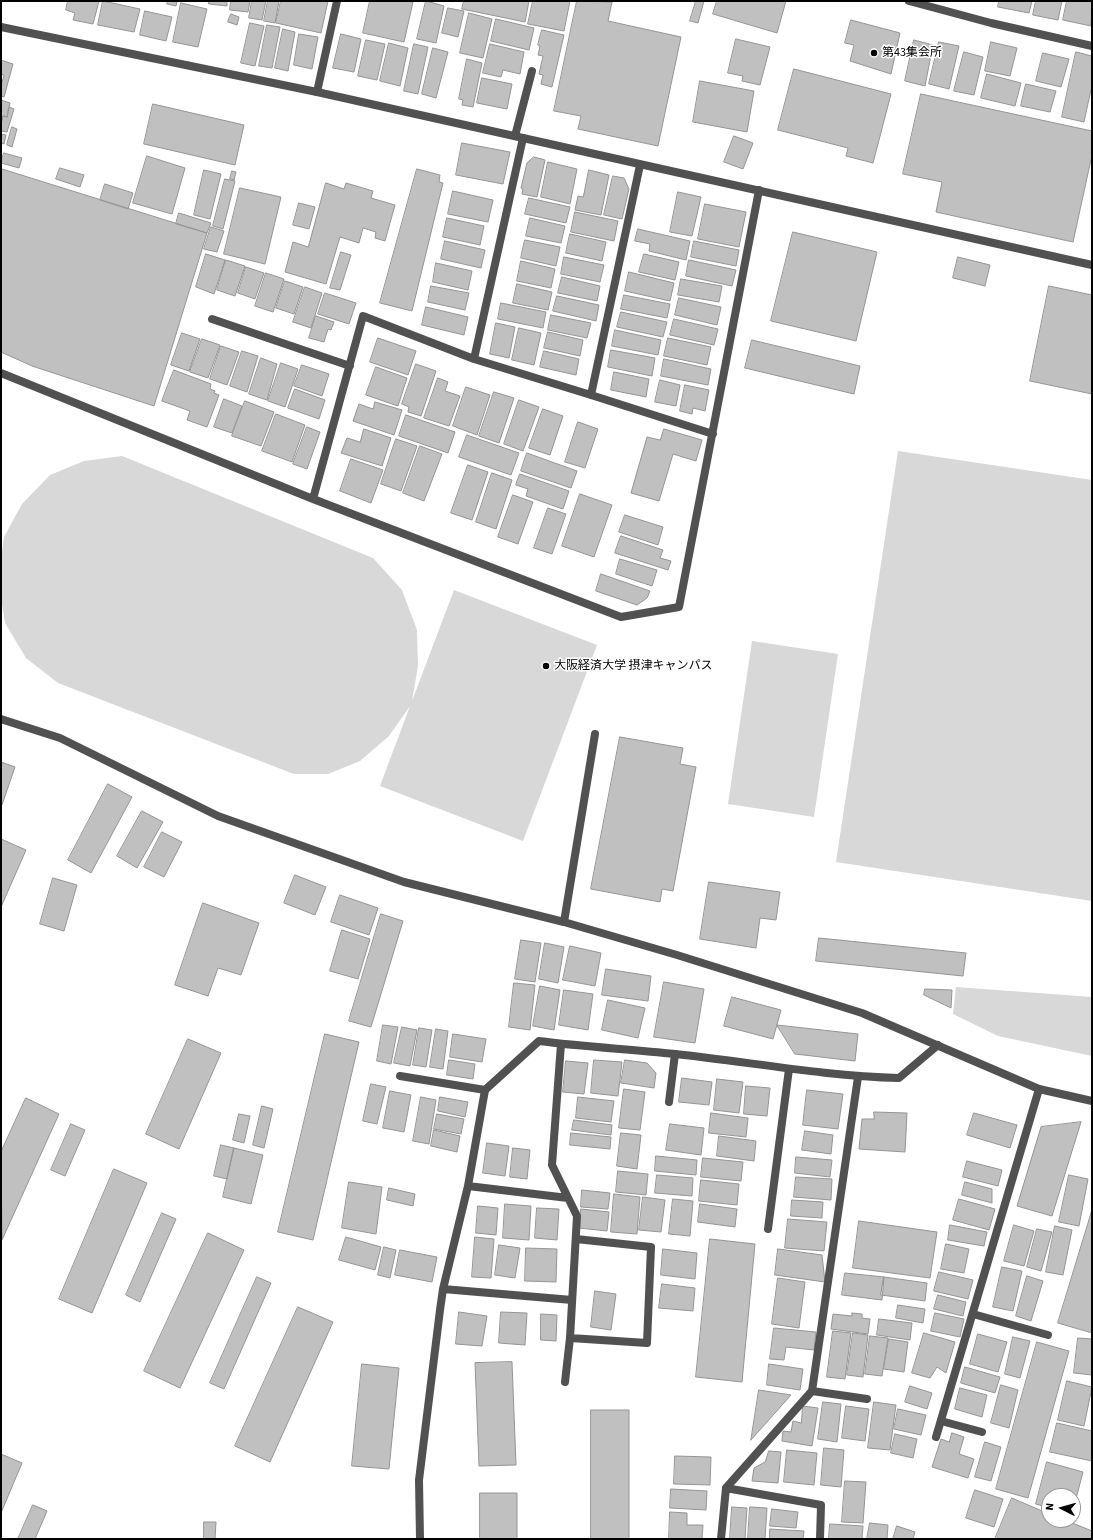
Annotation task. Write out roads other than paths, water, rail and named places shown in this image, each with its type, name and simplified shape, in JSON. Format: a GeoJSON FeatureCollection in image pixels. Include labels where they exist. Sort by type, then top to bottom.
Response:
{"type":"FeatureCollection","features":[{"type":"Feature","properties":{"kind":"street"},"geometry":{"type":"LineString","coordinates":[[317,92],[337,1]]}},
{"type":"Feature","properties":{"kind":"street"},"geometry":{"type":"LineString","coordinates":[[909,1],[991,23],[1092,46]]}},
{"type":"Feature","properties":{"kind":"street"},"geometry":{"type":"LineString","coordinates":[[1,28],[317,92],[640,165],[1092,264]]}},
{"type":"Feature","properties":{"kind":"street"},"geometry":{"type":"LineString","coordinates":[[474,360],[532,71]]}},
{"type":"Feature","properties":{"kind":"street"},"geometry":{"type":"LineString","coordinates":[[591,395],[640,165]]}},
{"type":"Feature","properties":{"kind":"street"},"geometry":{"type":"LineString","coordinates":[[1,374],[313,500],[621,617],[680,607],[759,190]]}},
{"type":"Feature","properties":{"kind":"street"},"geometry":{"type":"LineString","coordinates":[[313,500],[363,316],[474,360],[713,434]]}},
{"type":"Feature","properties":{"kind":"street"},"geometry":{"type":"LineString","coordinates":[[212,319],[350,366]]}},
{"type":"Feature","properties":{"kind":"street"},"geometry":{"type":"LineString","coordinates":[[1,719],[60,738],[218,816],[404,882],[564,922],[677,955],[862,1013],[1039,1089],[1092,1101]]}},
{"type":"Feature","properties":{"kind":"street"},"geometry":{"type":"LineString","coordinates":[[564,922],[595,734]]}},
{"type":"Feature","properties":{"kind":"street"},"geometry":{"type":"LineString","coordinates":[[420,1539],[420,1480],[443,1289],[468,1186],[485,1090],[539,1041],[675,1054],[858,1077],[899,1078],[938,1045]]}},
{"type":"Feature","properties":{"kind":"street"},"geometry":{"type":"LineString","coordinates":[[561,1044],[552,1165],[577,1216],[570,1338],[565,1382]]}},
{"type":"Feature","properties":{"kind":"street"},"geometry":{"type":"LineString","coordinates":[[669,1102],[675,1054]]}},
{"type":"Feature","properties":{"kind":"street"},"geometry":{"type":"LineString","coordinates":[[768,1229],[789,1069]]}},
{"type":"Feature","properties":{"kind":"street"},"geometry":{"type":"LineString","coordinates":[[400,1076],[485,1090]]}},
{"type":"Feature","properties":{"kind":"street"},"geometry":{"type":"LineString","coordinates":[[721,1539],[726,1488],[812,1391],[858,1077]]}},
{"type":"Feature","properties":{"kind":"street"},"geometry":{"type":"LineString","coordinates":[[936,1437],[1039,1089]]}},
{"type":"Feature","properties":{"kind":"street"},"geometry":{"type":"LineString","coordinates":[[468,1186],[568,1198]]}},
{"type":"Feature","properties":{"kind":"street"},"geometry":{"type":"LineString","coordinates":[[570,1338],[647,1343],[651,1246],[576,1239]]}},
{"type":"Feature","properties":{"kind":"street"},"geometry":{"type":"LineString","coordinates":[[443,1289],[572,1300]]}},
{"type":"Feature","properties":{"kind":"street"},"geometry":{"type":"LineString","coordinates":[[973,1314],[1048,1335]]}},
{"type":"Feature","properties":{"kind":"street"},"geometry":{"type":"LineString","coordinates":[[812,1391],[867,1399]]}},
{"type":"Feature","properties":{"kind":"street"},"geometry":{"type":"LineString","coordinates":[[941,1421],[982,1432]]}},
{"type":"Feature","properties":{"kind":"street"},"geometry":{"type":"LineString","coordinates":[[726,1488],[821,1505],[820,1539]]}},
{"type":"Feature","properties":{"kind":"place","name":"第43集会所"},"geometry":{"type":"Point","coordinates":[874,53]}},
{"type":"Feature","properties":{"kind":"place","name":"大阪経済大学 摂津キャンパス"},"geometry":{"type":"Point","coordinates":[546,666]}}]}
